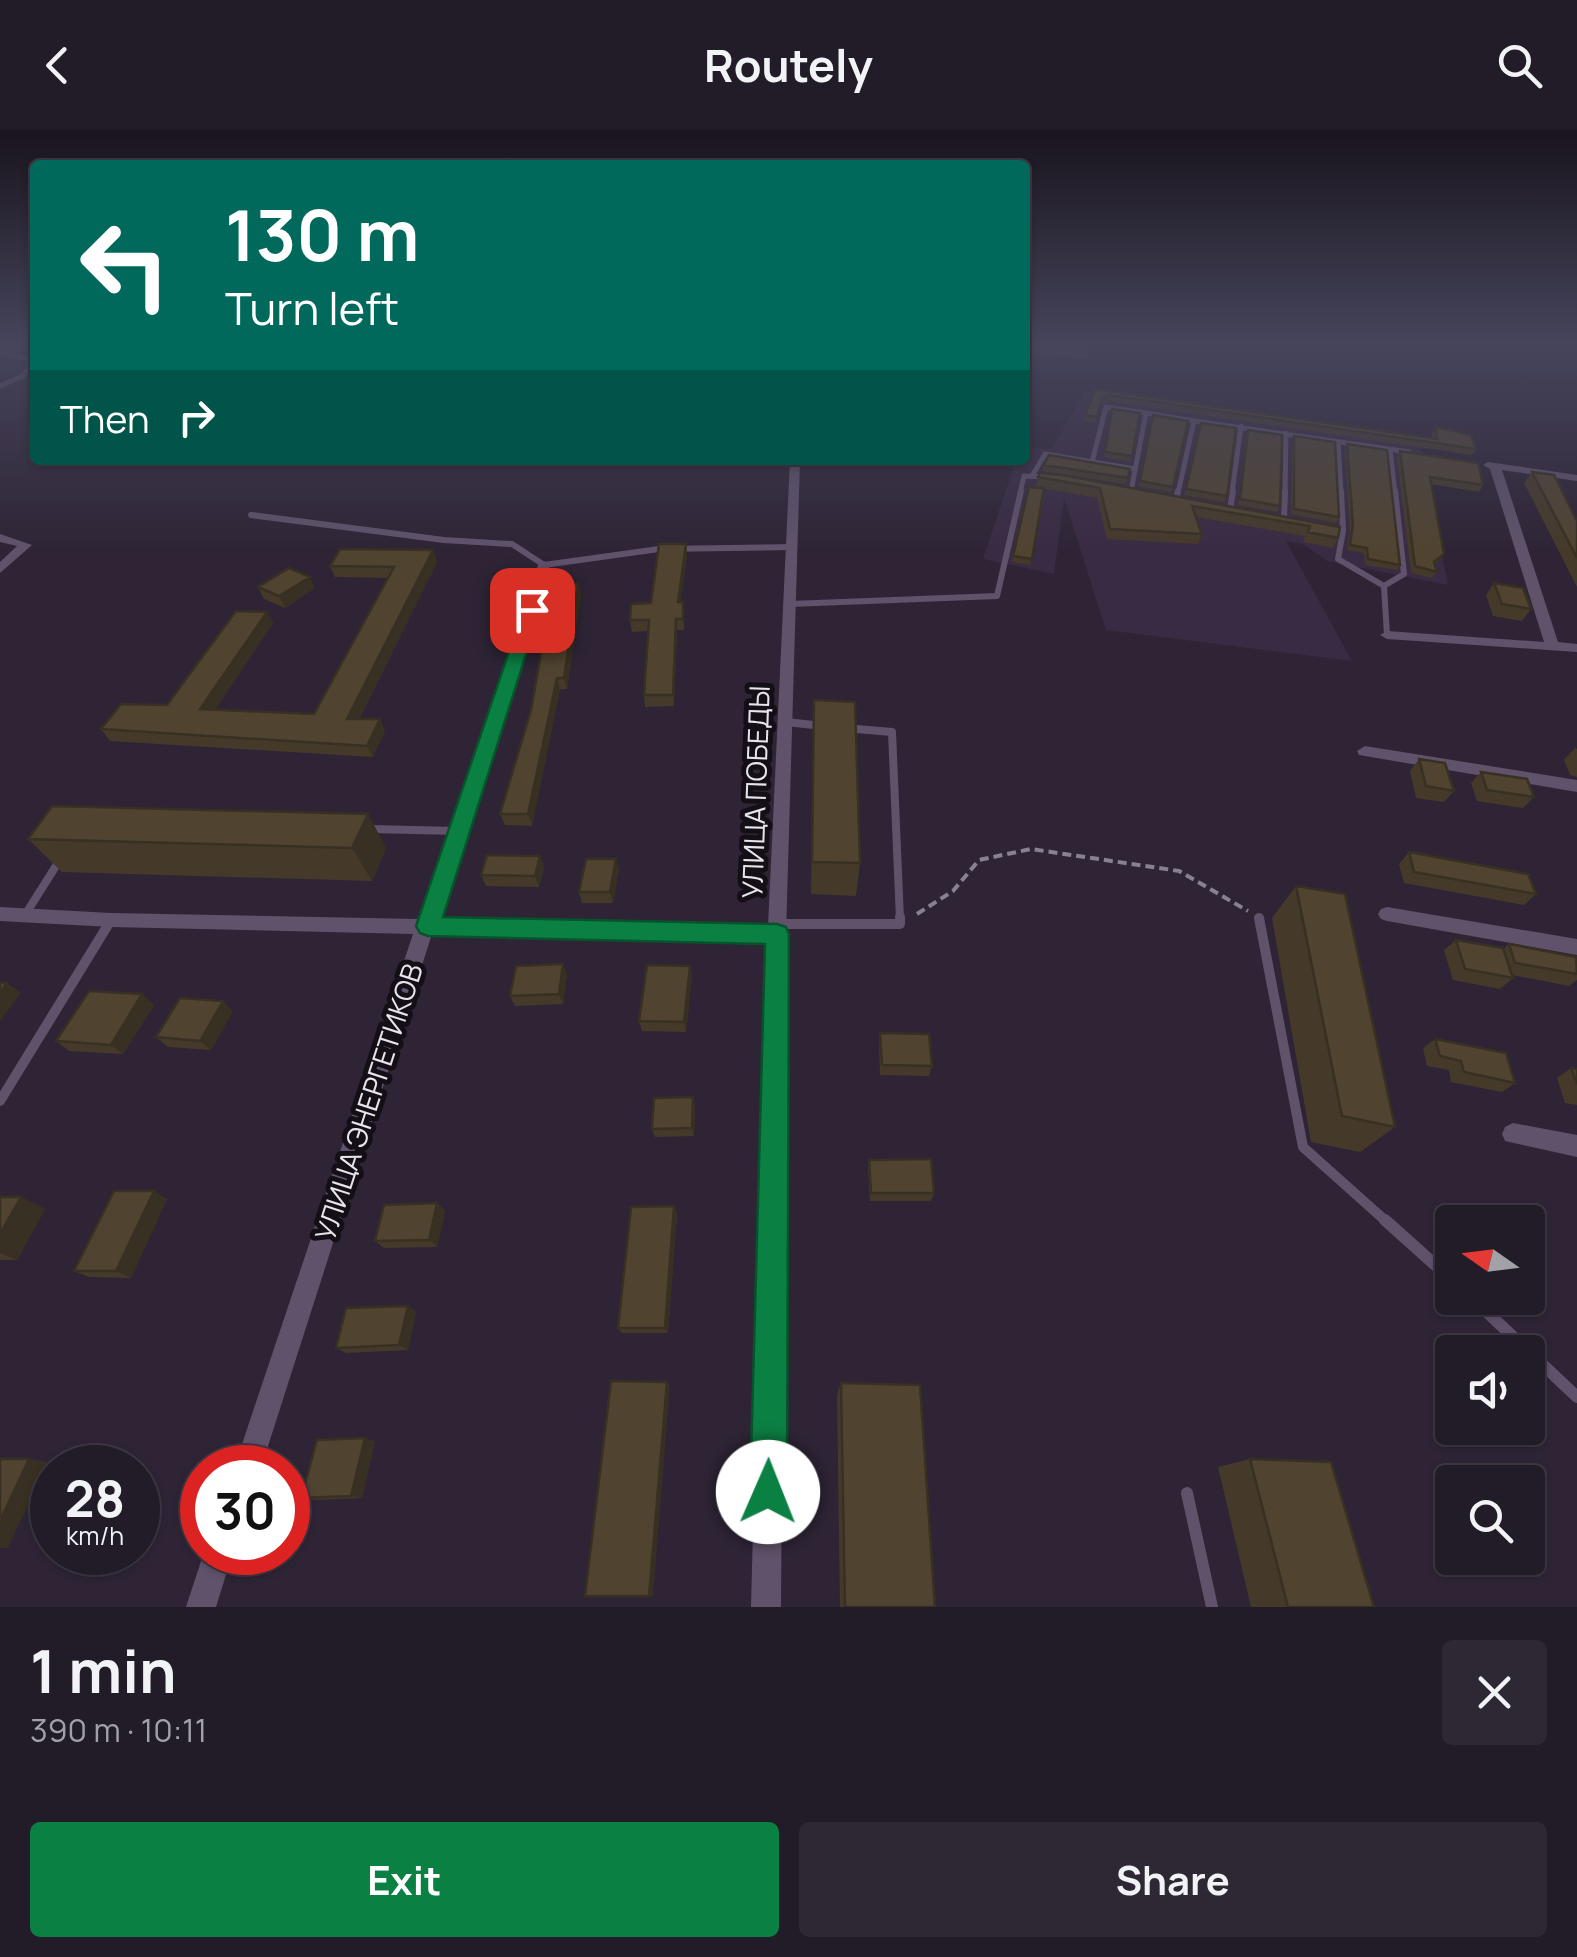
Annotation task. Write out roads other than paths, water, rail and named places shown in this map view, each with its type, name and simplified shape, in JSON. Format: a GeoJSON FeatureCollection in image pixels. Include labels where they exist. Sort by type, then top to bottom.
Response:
{"type":"FeatureCollection","features":[{"type":"Feature","properties":{"kind":"street"},"geometry":{"type":"LineString","coordinates":[[1476,463],[1577,478]]}},
{"type":"Feature","properties":{"kind":"street","name":"УЛИЦА ПОБЕДЫ"},"geometry":{"type":"LineString","coordinates":[[766,1607],[778,929],[795,465]]}},
{"type":"Feature","properties":{"kind":"street"},"geometry":{"type":"LineString","coordinates":[[1495,466],[1552,644]]}},
{"type":"Feature","properties":{"kind":"street"},"geometry":{"type":"LineString","coordinates":[[0,538],[26,546],[0,570]]}},
{"type":"Feature","properties":{"kind":"street","name":"УЛИЦА ЭНЕРГЕТИКОВ"},"geometry":{"type":"LineString","coordinates":[[256,1445],[544,565]]}},
{"type":"Feature","properties":{"kind":"street"},"geometry":{"type":"LineString","coordinates":[[1387,636],[1577,648]]}},
{"type":"Feature","properties":{"kind":"street"},"geometry":{"type":"LineString","coordinates":[[1365,751],[1577,786]]}},
{"type":"Feature","properties":{"kind":"street"},"geometry":{"type":"LineString","coordinates":[[0,914],[111,920],[778,929]]}},
{"type":"Feature","properties":{"kind":"street"},"geometry":{"type":"LineString","coordinates":[[1387,914],[1577,947]]}},
{"type":"Feature","properties":{"kind":"street"},"geometry":{"type":"LineString","coordinates":[[1513,1134],[1577,1146]]}},
{"type":"Feature","properties":{"kind":"street"},"geometry":{"type":"LineString","coordinates":[[201,1607],[211,1575]]}},
{"type":"Feature","properties":{"kind":"lane"},"geometry":{"type":"LineString","coordinates":[[1092,462],[1104,413]]}},
{"type":"Feature","properties":{"kind":"lane"},"geometry":{"type":"LineString","coordinates":[[1131,491],[1146,413],[1422,454]]}},
{"type":"Feature","properties":{"kind":"lane"},"geometry":{"type":"LineString","coordinates":[[1176,500],[1194,422]]}},
{"type":"Feature","properties":{"kind":"lane"},"geometry":{"type":"LineString","coordinates":[[1230,510],[1242,426]]}},
{"type":"Feature","properties":{"kind":"lane"},"geometry":{"type":"LineString","coordinates":[[1266,516],[1284,520],[1286,434]]}},
{"type":"Feature","properties":{"kind":"lane"},"geometry":{"type":"LineString","coordinates":[[1338,442],[1343,532],[1338,559],[1384,586]]}},
{"type":"Feature","properties":{"kind":"lane"},"geometry":{"type":"LineString","coordinates":[[1384,586],[1404,574],[1390,450]]}},
{"type":"Feature","properties":{"kind":"lane"},"geometry":{"type":"LineString","coordinates":[[1032,476],[1046,454],[1135,469]]}},
{"type":"Feature","properties":{"kind":"lane"},"geometry":{"type":"LineString","coordinates":[[790,604],[997,596],[1024,476],[1060,478]]}},
{"type":"Feature","properties":{"kind":"lane"},"geometry":{"type":"LineString","coordinates":[[1114,488],[1146,494]]}},
{"type":"Feature","properties":{"kind":"lane"},"geometry":{"type":"LineString","coordinates":[[1161,497],[1194,503]]}},
{"type":"Feature","properties":{"kind":"lane"},"geometry":{"type":"LineString","coordinates":[[1212,506],[1248,513]]}},
{"type":"Feature","properties":{"kind":"lane"},"geometry":{"type":"LineString","coordinates":[[251,515],[444,540],[512,544],[544,565],[659,549],[792,547]]}},
{"type":"Feature","properties":{"kind":"lane"},"geometry":{"type":"LineString","coordinates":[[1324,528],[1343,532]]}},
{"type":"Feature","properties":{"kind":"lane"},"geometry":{"type":"LineString","coordinates":[[1384,586],[1387,636]]}},
{"type":"Feature","properties":{"kind":"lane"},"geometry":{"type":"LineString","coordinates":[[778,929],[900,924],[892,732],[786,722]]}},
{"type":"Feature","properties":{"kind":"lane"},"geometry":{"type":"LineString","coordinates":[[361,829],[459,831]]}},
{"type":"Feature","properties":{"kind":"lane"},"geometry":{"type":"LineString","coordinates":[[26,915],[67,850]]}},
{"type":"Feature","properties":{"kind":"lane"},"geometry":{"type":"LineString","coordinates":[[1259,918],[1303,1147],[1435,1265]]}},
{"type":"Feature","properties":{"kind":"lane"},"geometry":{"type":"LineString","coordinates":[[0,1101],[111,920]]}},
{"type":"Feature","properties":{"kind":"lane"},"geometry":{"type":"LineString","coordinates":[[1490,1315],[1577,1397]]}},
{"type":"Feature","properties":{"kind":"lane"},"geometry":{"type":"LineString","coordinates":[[1187,1493],[1212,1607]]}}]}
